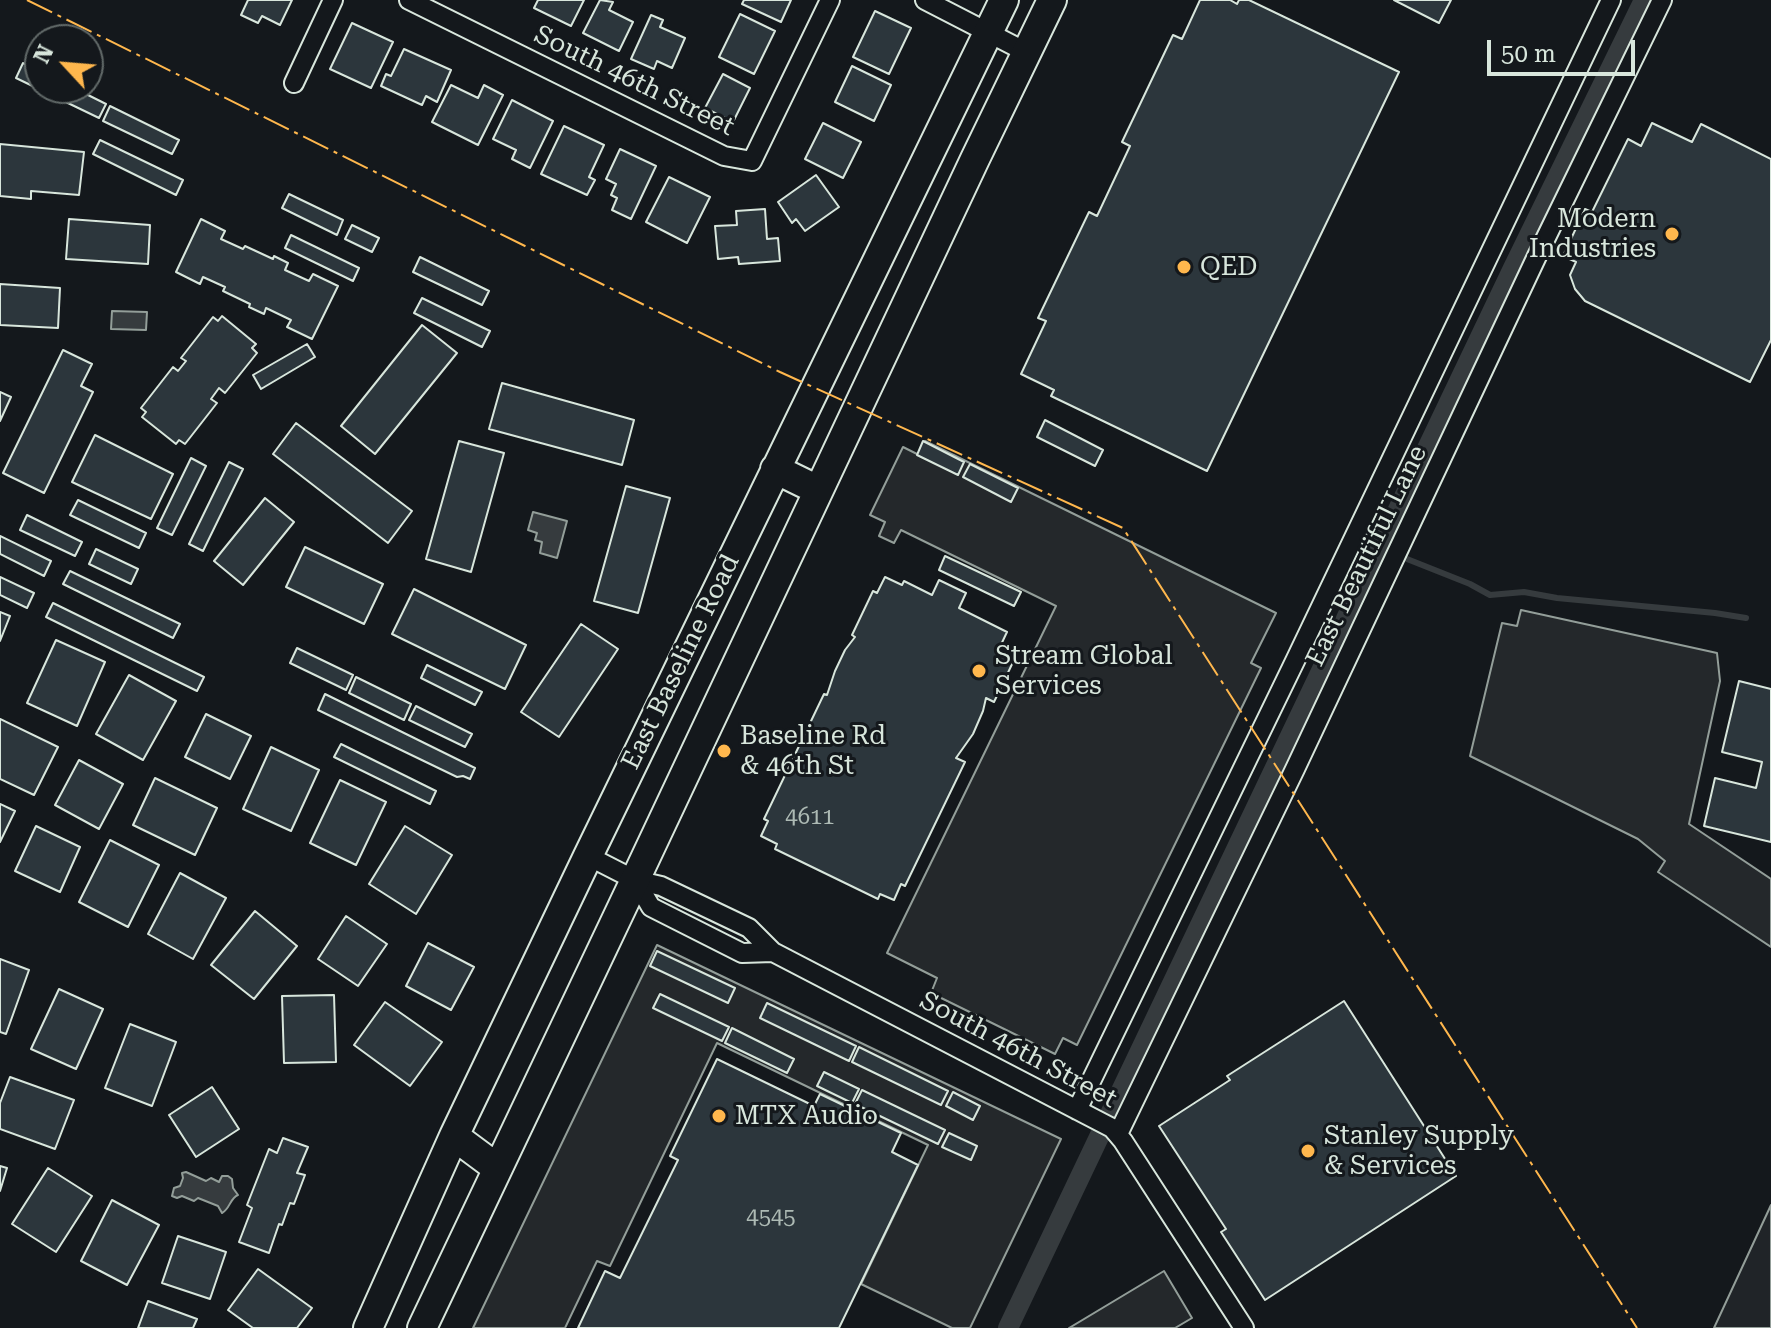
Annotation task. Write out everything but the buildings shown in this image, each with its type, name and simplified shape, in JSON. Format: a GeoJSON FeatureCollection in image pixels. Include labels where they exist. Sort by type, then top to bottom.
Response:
{"type":"FeatureCollection","features":[{"type":"Feature","properties":{"kind":"main road","name":"East Baseline Road"},"geometry":{"type":"LineString","coordinates":[[368,1328],[454,1136],[588,856],[1004,0]]}},
{"type":"Feature","properties":{"kind":"main road","name":"East Baseline Road"},"geometry":{"type":"LineString","coordinates":[[422,1328],[1052,0]]}},
{"type":"Feature","properties":{"kind":"main road"},"geometry":{"type":"LineString","coordinates":[[775,469],[818,490]]}},
{"type":"Feature","properties":{"kind":"main road"},"geometry":{"type":"LineString","coordinates":[[454,1136],[497,1168]]}},
{"type":"Feature","properties":{"kind":"street"},"geometry":{"type":"LineString","coordinates":[[294,83],[333,0]]}},
{"type":"Feature","properties":{"kind":"street","name":"South 46th Street"},"geometry":{"type":"LineString","coordinates":[[409,0],[724,156],[752,161],[830,0]]}},
{"type":"Feature","properties":{"kind":"street"},"geometry":{"type":"LineString","coordinates":[[925,0],[1026,52]]}},
{"type":"Feature","properties":{"kind":"street","name":"East Beautiful Lane"},"geometry":{"type":"LineString","coordinates":[[1086,1114],[1295,661],[1611,0]]}},
{"type":"Feature","properties":{"kind":"street","name":"East Beautiful Lane"},"geometry":{"type":"LineString","coordinates":[[1115,1131],[1295,769],[1662,0]]}},
{"type":"Feature","properties":{"kind":"street","name":"South 46th Street"},"geometry":{"type":"LineString","coordinates":[[588,856],[635,880],[661,886],[749,928],[773,952],[1115,1131],[1244,1328]]}},
{"type":"Feature","properties":{"kind":"shaded area"},"geometry":{"type":"Polygon","coordinates":[[[112,311],[147,312],[146,330],[111,329],[112,311]]]}},
{"type":"Feature","properties":{"kind":"shaded area"},"geometry":{"type":"Polygon","coordinates":[[[925,441],[1276,613],[1251,663],[1261,668],[1077,1045],[1063,1038],[1055,1054],[931,993],[937,978],[887,953],[1056,606],[901,530],[894,543],[879,536],[885,522],[870,515],[903,447],[919,455],[925,441]]]}},
{"type":"Feature","properties":{"kind":"shaded area"},"geometry":{"type":"Polygon","coordinates":[[[533,512],[567,521],[557,558],[540,553],[542,542],[535,540],[537,533],[528,530],[533,512]]]}},
{"type":"Feature","properties":{"kind":"shaded area"},"geometry":{"type":"Polygon","coordinates":[[[1521,610],[1717,653],[1720,681],[1689,824],[1771,879],[1771,947],[1658,872],[1665,861],[1638,839],[1470,756],[1502,623],[1517,626],[1521,610]]]}},
{"type":"Feature","properties":{"kind":"shaded area"},"geometry":{"type":"Polygon","coordinates":[[[657,945],[1061,1139],[970,1328],[952,1328],[861,1284],[928,1145],[717,1043],[610,1266],[597,1261],[565,1328],[473,1328],[657,945]]]}},
{"type":"Feature","properties":{"kind":"shaded area"},"geometry":{"type":"Polygon","coordinates":[[[182,1173],[206,1181],[211,1178],[219,1182],[222,1176],[228,1176],[238,1195],[222,1213],[218,1206],[198,1198],[194,1201],[172,1196],[174,1188],[180,1186],[182,1173]]]}},
{"type":"Feature","properties":{"kind":"shaded area"},"geometry":{"type":"Polygon","coordinates":[[[1771,1205],[1771,1328],[1714,1328],[1771,1205]]]}},
{"type":"Feature","properties":{"kind":"shaded area"},"geometry":{"type":"Polygon","coordinates":[[[1164,1271],[1192,1318],[1175,1328],[1069,1328],[1164,1271]]]}},
{"type":"Feature","properties":{"kind":"waterway"},"geometry":{"type":"LineString","coordinates":[[1008,1328],[1644,0]]}},
{"type":"Feature","properties":{"kind":"waterway"},"geometry":{"type":"LineString","coordinates":[[1407,559],[1490,595],[1524,592],[1746,618]]}},
{"type":"Feature","properties":{"kind":"power"},"geometry":{"type":"LineString","coordinates":[[27,0],[780,372],[1123,528],[1637,1328]]}},
{"type":"Feature","properties":{"kind":"place","name":"Modern Industries"},"geometry":{"type":"Point","coordinates":[1672,234]}},
{"type":"Feature","properties":{"kind":"place","name":"QED"},"geometry":{"type":"Point","coordinates":[1184,267]}},
{"type":"Feature","properties":{"kind":"place","name":"Stream Global Services"},"geometry":{"type":"Point","coordinates":[979,671]}},
{"type":"Feature","properties":{"kind":"place","name":"Baseline Rd & 46th St"},"geometry":{"type":"Point","coordinates":[724,751]}},
{"type":"Feature","properties":{"kind":"place","name":"MTX Audio"},"geometry":{"type":"Point","coordinates":[719,1116]}},
{"type":"Feature","properties":{"kind":"place","name":"Stanley Supply & Services"},"geometry":{"type":"Point","coordinates":[1308,1151]}}]}
